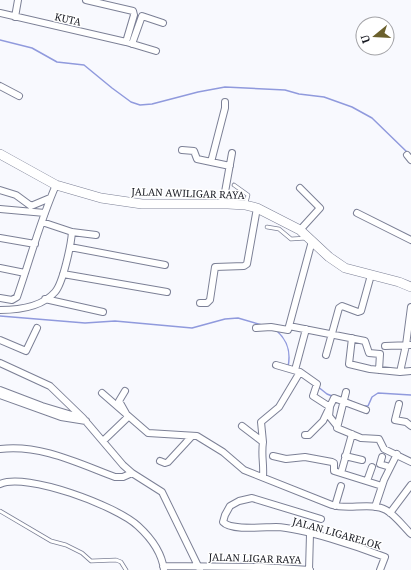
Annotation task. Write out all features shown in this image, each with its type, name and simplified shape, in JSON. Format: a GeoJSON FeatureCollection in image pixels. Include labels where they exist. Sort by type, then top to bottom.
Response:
{"type":"FeatureCollection","features":[{"type":"Feature","properties":{"kind":"street"},"geometry":{"type":"LineString","coordinates":[[15,17],[18,0]]}},
{"type":"Feature","properties":{"kind":"street"},"geometry":{"type":"LineString","coordinates":[[86,0],[133,11],[134,15],[129,43]]}},
{"type":"Feature","properties":{"kind":"street","name":"KUTA"},"geometry":{"type":"LineString","coordinates":[[0,14],[129,43],[156,51]]}},
{"type":"Feature","properties":{"kind":"street"},"geometry":{"type":"LineString","coordinates":[[129,43],[142,16],[163,23]]}},
{"type":"Feature","properties":{"kind":"street"},"geometry":{"type":"LineString","coordinates":[[0,86],[19,96]]}},
{"type":"Feature","properties":{"kind":"street"},"geometry":{"type":"LineString","coordinates":[[211,162],[225,108],[225,102]]}},
{"type":"Feature","properties":{"kind":"street"},"geometry":{"type":"LineString","coordinates":[[182,150],[194,151],[197,159],[230,166]]}},
{"type":"Feature","properties":{"kind":"street"},"geometry":{"type":"LineString","coordinates":[[221,204],[232,153]]}},
{"type":"Feature","properties":{"kind":"street","name":"JALAN AWILIGAR RAYA"},"geometry":{"type":"LineString","coordinates":[[0,154],[56,185],[101,198],[142,204],[221,204],[245,205],[257,208],[300,230],[329,257],[345,268],[399,282],[411,287]]}},
{"type":"Feature","properties":{"kind":"street"},"geometry":{"type":"LineString","coordinates":[[0,298],[12,300],[15,298],[50,198],[56,185]]}},
{"type":"Feature","properties":{"kind":"street"},"geometry":{"type":"LineString","coordinates":[[300,188],[320,208],[300,230]]}},
{"type":"Feature","properties":{"kind":"street"},"geometry":{"type":"LineString","coordinates":[[0,190],[16,195],[31,206],[50,198]]}},
{"type":"Feature","properties":{"kind":"street"},"geometry":{"type":"LineString","coordinates":[[200,303],[207,303],[210,300],[215,267],[244,266],[247,264],[257,208]]}},
{"type":"Feature","properties":{"kind":"street"},"geometry":{"type":"LineString","coordinates":[[0,209],[45,213]]}},
{"type":"Feature","properties":{"kind":"street"},"geometry":{"type":"LineString","coordinates":[[357,213],[411,240]]}},
{"type":"Feature","properties":{"kind":"street"},"geometry":{"type":"LineString","coordinates":[[42,222],[72,232],[96,235]]}},
{"type":"Feature","properties":{"kind":"street"},"geometry":{"type":"LineString","coordinates":[[0,310],[17,310],[46,299],[56,292],[70,247],[72,232]]}},
{"type":"Feature","properties":{"kind":"street"},"geometry":{"type":"LineString","coordinates":[[0,238],[35,244]]}},
{"type":"Feature","properties":{"kind":"street"},"geometry":{"type":"LineString","coordinates":[[256,328],[271,326],[288,330],[310,240]]}},
{"type":"Feature","properties":{"kind":"street"},"geometry":{"type":"LineString","coordinates":[[70,247],[165,265]]}},
{"type":"Feature","properties":{"kind":"street"},"geometry":{"type":"LineString","coordinates":[[0,268],[25,273]]}},
{"type":"Feature","properties":{"kind":"street"},"geometry":{"type":"LineString","coordinates":[[62,274],[167,292]]}},
{"type":"Feature","properties":{"kind":"street"},"geometry":{"type":"LineString","coordinates":[[326,355],[338,310],[341,306],[358,312],[361,310],[371,275]]}},
{"type":"Feature","properties":{"kind":"street"},"geometry":{"type":"LineString","coordinates":[[46,299],[103,312]]}},
{"type":"Feature","properties":{"kind":"street"},"geometry":{"type":"LineString","coordinates":[[400,372],[408,345],[411,307]]}},
{"type":"Feature","properties":{"kind":"street"},"geometry":{"type":"LineString","coordinates":[[289,326],[333,333],[365,341],[370,353],[380,354],[379,370]]}},
{"type":"Feature","properties":{"kind":"street"},"geometry":{"type":"LineString","coordinates":[[0,340],[26,351],[37,328]]}},
{"type":"Feature","properties":{"kind":"street"},"geometry":{"type":"LineString","coordinates":[[263,477],[264,463],[261,456],[263,442],[261,422],[277,409],[298,371],[300,351],[306,329]]}},
{"type":"Feature","properties":{"kind":"street"},"geometry":{"type":"LineString","coordinates":[[352,338],[349,364],[379,370],[400,372],[411,371]]}},
{"type":"Feature","properties":{"kind":"street"},"geometry":{"type":"LineString","coordinates":[[385,346],[408,345]]}},
{"type":"Feature","properties":{"kind":"street"},"geometry":{"type":"LineString","coordinates":[[300,351],[308,352]]}},
{"type":"Feature","properties":{"kind":"street"},"geometry":{"type":"LineString","coordinates":[[0,363],[50,386],[85,420],[132,473],[158,489],[164,496],[200,568]]}},
{"type":"Feature","properties":{"kind":"street"},"geometry":{"type":"LineString","coordinates":[[276,365],[298,371],[317,384],[313,396],[330,408]]}},
{"type":"Feature","properties":{"kind":"street"},"geometry":{"type":"LineString","coordinates":[[0,390],[85,420]]}},
{"type":"Feature","properties":{"kind":"street"},"geometry":{"type":"LineString","coordinates":[[126,391],[119,401],[128,418]]}},
{"type":"Feature","properties":{"kind":"street"},"geometry":{"type":"LineString","coordinates":[[337,426],[346,392]]}},
{"type":"Feature","properties":{"kind":"street"},"geometry":{"type":"LineString","coordinates":[[102,393],[128,418],[148,433],[192,436],[207,441],[223,452],[237,465],[340,508],[376,507],[385,509],[411,534]]}},
{"type":"Feature","properties":{"kind":"street"},"geometry":{"type":"LineString","coordinates":[[0,395],[60,417],[85,420]]}},
{"type":"Feature","properties":{"kind":"street"},"geometry":{"type":"LineString","coordinates":[[304,434],[310,435],[323,421],[334,398],[366,410]]}},
{"type":"Feature","properties":{"kind":"street"},"geometry":{"type":"LineString","coordinates":[[399,404],[395,420],[406,422],[411,426]]}},
{"type":"Feature","properties":{"kind":"street"},"geometry":{"type":"LineString","coordinates":[[330,408],[330,416],[337,426],[353,438],[379,439],[384,449],[411,462]]}},
{"type":"Feature","properties":{"kind":"street"},"geometry":{"type":"LineString","coordinates":[[103,441],[128,418]]}},
{"type":"Feature","properties":{"kind":"street"},"geometry":{"type":"LineString","coordinates":[[242,426],[263,442]]}},
{"type":"Feature","properties":{"kind":"street"},"geometry":{"type":"LineString","coordinates":[[160,461],[165,463],[168,462],[192,436]]}},
{"type":"Feature","properties":{"kind":"street"},"geometry":{"type":"LineString","coordinates":[[341,473],[345,456],[353,438]]}},
{"type":"Feature","properties":{"kind":"street"},"geometry":{"type":"LineString","coordinates":[[0,449],[10,447],[40,451],[115,477],[123,477],[132,473]]}},
{"type":"Feature","properties":{"kind":"street"},"geometry":{"type":"LineString","coordinates":[[376,507],[382,486],[397,454]]}},
{"type":"Feature","properties":{"kind":"street"},"geometry":{"type":"LineString","coordinates":[[273,456],[286,459],[305,457],[332,462],[334,463],[333,470],[382,486]]}},
{"type":"Feature","properties":{"kind":"street"},"geometry":{"type":"LineString","coordinates":[[345,456],[362,460]]}},
{"type":"Feature","properties":{"kind":"street"},"geometry":{"type":"LineString","coordinates":[[382,457],[380,464],[390,467]]}},
{"type":"Feature","properties":{"kind":"street"},"geometry":{"type":"LineString","coordinates":[[367,481],[372,467]]}},
{"type":"Feature","properties":{"kind":"street"},"geometry":{"type":"LineString","coordinates":[[0,484],[10,480],[37,484],[99,504],[118,512],[132,520],[145,532],[160,554],[164,568]]}},
{"type":"Feature","properties":{"kind":"street"},"geometry":{"type":"LineString","coordinates":[[390,513],[411,485]]}},
{"type":"Feature","properties":{"kind":"street"},"geometry":{"type":"LineString","coordinates":[[335,506],[341,486]]}},
{"type":"Feature","properties":{"kind":"street","name":"JALAN LIGARELOK"},"geometry":{"type":"LineString","coordinates":[[321,518],[252,498],[230,506],[223,522],[232,527],[278,527],[310,534],[385,557],[380,570]]}},
{"type":"Feature","properties":{"kind":"street"},"geometry":{"type":"LineString","coordinates":[[310,534],[310,570]]}},
{"type":"Feature","properties":{"kind":"street","name":"JALAN LIGAR RAYA"},"geometry":{"type":"LineString","coordinates":[[164,568],[310,570]]}},
{"type":"Feature","properties":{"kind":"lane"},"geometry":{"type":"LineString","coordinates":[[234,184],[248,195],[245,205]]}},
{"type":"Feature","properties":{"kind":"lane"},"geometry":{"type":"LineString","coordinates":[[267,227],[279,229],[291,240],[310,240]]}},
{"type":"Feature","properties":{"kind":"lane"},"geometry":{"type":"LineString","coordinates":[[0,511],[52,542],[66,545],[82,553],[91,561],[116,560],[121,562],[126,570]]}},
{"type":"Feature","properties":{"kind":"waterway"},"geometry":{"type":"LineString","coordinates":[[0,40],[32,48],[57,62],[84,65],[131,102],[140,105],[152,104],[198,92],[225,87],[285,90],[299,94],[324,97],[352,107],[372,118],[408,153]]}},
{"type":"Feature","properties":{"kind":"waterway"},"geometry":{"type":"LineString","coordinates":[[0,316],[85,323],[115,321],[192,328],[225,319],[238,318],[262,325]]}},
{"type":"Feature","properties":{"kind":"waterway"},"geometry":{"type":"LineString","coordinates":[[277,331],[284,339],[288,347],[288,367]]}},
{"type":"Feature","properties":{"kind":"waterway"},"geometry":{"type":"LineString","coordinates":[[317,386],[332,396]]}},
{"type":"Feature","properties":{"kind":"waterway"},"geometry":{"type":"LineString","coordinates":[[364,406],[368,406],[372,397],[378,393],[411,395]]}},
{"type":"Feature","properties":{"kind":"waterway"},"geometry":{"type":"LineString","coordinates":[[346,399],[355,403]]}}]}
